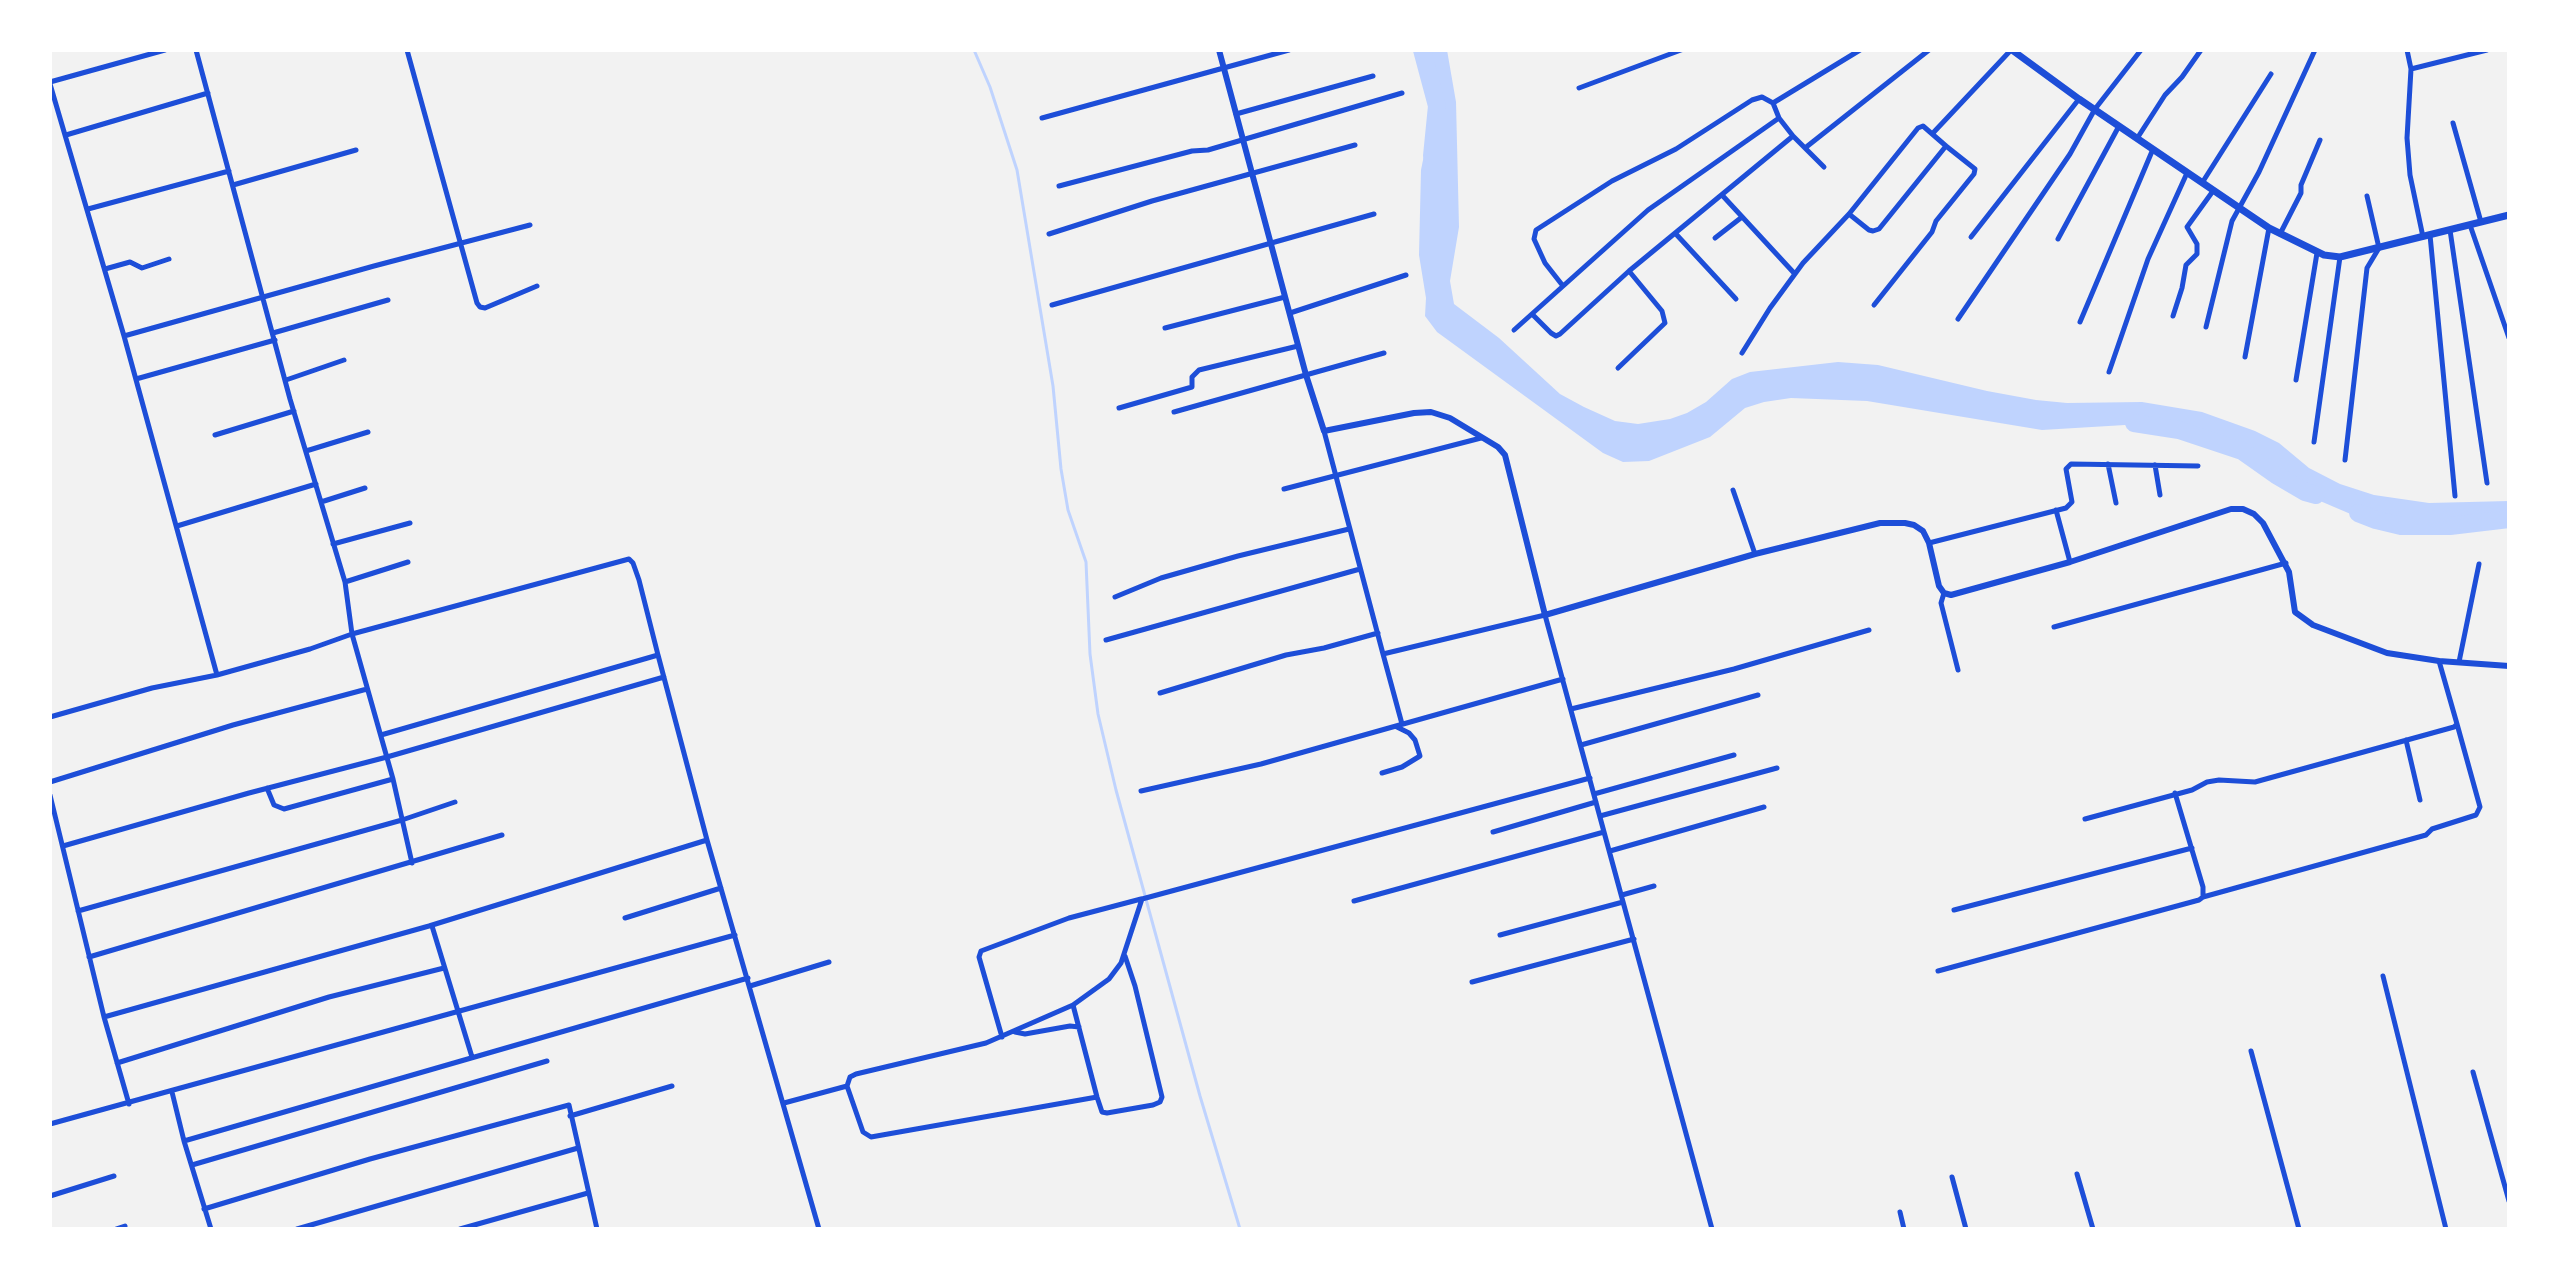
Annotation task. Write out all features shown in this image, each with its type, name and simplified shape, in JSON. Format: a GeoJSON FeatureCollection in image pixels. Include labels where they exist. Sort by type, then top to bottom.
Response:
{"type":"FeatureCollection","features":[{"type":"Feature","properties":{"kind":"main road"},"geometry":{"type":"LineString","coordinates":[[2012,50],[2202,184],[2269,228],[2317,253],[2340,257],[2481,222],[2508,219]]}},
{"type":"Feature","properties":{"kind":"street"},"geometry":{"type":"LineString","coordinates":[[165,50],[50,83],[124,336],[217,675]]}},
{"type":"Feature","properties":{"kind":"street"},"geometry":{"type":"LineString","coordinates":[[196,50],[294,411],[345,582],[352,634],[393,779],[412,863]]}},
{"type":"Feature","properties":{"kind":"street"},"geometry":{"type":"LineString","coordinates":[[407,50],[480,307],[485,308],[537,286]]}},
{"type":"Feature","properties":{"kind":"street"},"geometry":{"type":"LineString","coordinates":[[1219,50],[1378,633],[1399,725],[1415,740],[1420,756],[1402,767],[1382,773]]}},
{"type":"Feature","properties":{"kind":"street"},"geometry":{"type":"LineString","coordinates":[[1042,118],[1289,50]]}},
{"type":"Feature","properties":{"kind":"street"},"geometry":{"type":"LineString","coordinates":[[1579,88],[1681,50]]}},
{"type":"Feature","properties":{"kind":"street"},"geometry":{"type":"LineString","coordinates":[[1773,103],[1860,50]]}},
{"type":"Feature","properties":{"kind":"street"},"geometry":{"type":"LineString","coordinates":[[1805,148],[1929,50]]}},
{"type":"Feature","properties":{"kind":"street"},"geometry":{"type":"LineString","coordinates":[[1933,133],[2012,50]]}},
{"type":"Feature","properties":{"kind":"street"},"geometry":{"type":"LineString","coordinates":[[1958,319],[2070,154],[2095,109],[2141,50]]}},
{"type":"Feature","properties":{"kind":"street"},"geometry":{"type":"LineString","coordinates":[[2138,137],[2165,95],[2201,50]]}},
{"type":"Feature","properties":{"kind":"street"},"geometry":{"type":"LineString","coordinates":[[2206,327],[2232,221],[2259,172],[2315,50]]}},
{"type":"Feature","properties":{"kind":"street"},"geometry":{"type":"LineString","coordinates":[[2407,50],[2411,69],[2407,138],[2410,175],[2426,236],[2455,496]]}},
{"type":"Feature","properties":{"kind":"street"},"geometry":{"type":"LineString","coordinates":[[2411,69],[2487,50]]}},
{"type":"Feature","properties":{"kind":"street"},"geometry":{"type":"LineString","coordinates":[[2202,184],[2271,74]]}},
{"type":"Feature","properties":{"kind":"street"},"geometry":{"type":"LineString","coordinates":[[1236,114],[1373,76]]}},
{"type":"Feature","properties":{"kind":"street"},"geometry":{"type":"LineString","coordinates":[[66,135],[208,93]]}},
{"type":"Feature","properties":{"kind":"street"},"geometry":{"type":"LineString","coordinates":[[1059,186],[1192,151],[1204,151],[1402,93]]}},
{"type":"Feature","properties":{"kind":"street"},"geometry":{"type":"LineString","coordinates":[[1563,286],[1545,263],[1534,239],[1536,230],[1612,181],[1676,149],[1752,100],[1762,97],[1773,103],[1779,118],[1793,136],[1824,167]]}},
{"type":"Feature","properties":{"kind":"street"},"geometry":{"type":"LineString","coordinates":[[1971,237],[2079,99]]}},
{"type":"Feature","properties":{"kind":"street"},"geometry":{"type":"LineString","coordinates":[[1514,330],[1648,210],[1779,118]]}},
{"type":"Feature","properties":{"kind":"street"},"geometry":{"type":"LineString","coordinates":[[2453,123],[2481,222]]}},
{"type":"Feature","properties":{"kind":"street"},"geometry":{"type":"LineString","coordinates":[[1742,353],[1795,274],[1849,214],[1918,128],[1923,126],[1973,166],[1974,174],[1874,305]]}},
{"type":"Feature","properties":{"kind":"street"},"geometry":{"type":"LineString","coordinates":[[2058,239],[2119,126]]}},
{"type":"Feature","properties":{"kind":"street"},"geometry":{"type":"LineString","coordinates":[[1532,314],[1546,330],[1558,335],[1629,271],[1793,136]]}},
{"type":"Feature","properties":{"kind":"street"},"geometry":{"type":"LineString","coordinates":[[2280,234],[2300,195],[2301,185],[2320,140]]}},
{"type":"Feature","properties":{"kind":"street"},"geometry":{"type":"LineString","coordinates":[[1049,234],[1152,201],[1355,145]]}},
{"type":"Feature","properties":{"kind":"street"},"geometry":{"type":"LineString","coordinates":[[1849,214],[1869,230],[1879,229],[1946,146]]}},
{"type":"Feature","properties":{"kind":"street"},"geometry":{"type":"LineString","coordinates":[[2080,322],[2153,148]]}},
{"type":"Feature","properties":{"kind":"street"},"geometry":{"type":"LineString","coordinates":[[233,185],[356,150]]}},
{"type":"Feature","properties":{"kind":"street"},"geometry":{"type":"LineString","coordinates":[[88,209],[229,171]]}},
{"type":"Feature","properties":{"kind":"street"},"geometry":{"type":"LineString","coordinates":[[2109,372],[2148,259],[2187,173]]}},
{"type":"Feature","properties":{"kind":"street"},"geometry":{"type":"LineString","coordinates":[[2173,316],[2186,265],[2197,254],[2197,244],[2187,227],[2213,191]]}},
{"type":"Feature","properties":{"kind":"street"},"geometry":{"type":"LineString","coordinates":[[1722,195],[1795,274]]}},
{"type":"Feature","properties":{"kind":"street"},"geometry":{"type":"LineString","coordinates":[[2345,460],[2367,268],[2379,248],[2367,196]]}},
{"type":"Feature","properties":{"kind":"street"},"geometry":{"type":"LineString","coordinates":[[1052,305],[1374,214]]}},
{"type":"Feature","properties":{"kind":"street"},"geometry":{"type":"LineString","coordinates":[[1715,238],[1742,217]]}},
{"type":"Feature","properties":{"kind":"street"},"geometry":{"type":"LineString","coordinates":[[124,336],[530,225]]}},
{"type":"Feature","properties":{"kind":"street"},"geometry":{"type":"LineString","coordinates":[[2470,225],[2509,338]]}},
{"type":"Feature","properties":{"kind":"street"},"geometry":{"type":"LineString","coordinates":[[2245,357],[2269,228]]}},
{"type":"Feature","properties":{"kind":"street"},"geometry":{"type":"LineString","coordinates":[[2450,230],[2487,483]]}},
{"type":"Feature","properties":{"kind":"street"},"geometry":{"type":"LineString","coordinates":[[1675,233],[1736,299]]}},
{"type":"Feature","properties":{"kind":"street"},"geometry":{"type":"LineString","coordinates":[[2296,380],[2317,253]]}},
{"type":"Feature","properties":{"kind":"street"},"geometry":{"type":"LineString","coordinates":[[2314,442],[2340,257]]}},
{"type":"Feature","properties":{"kind":"street"},"geometry":{"type":"LineString","coordinates":[[105,269],[130,262],[142,268],[169,259]]}},
{"type":"Feature","properties":{"kind":"street"},"geometry":{"type":"LineString","coordinates":[[1618,368],[1665,323],[1659,306],[1629,271]]}},
{"type":"Feature","properties":{"kind":"street"},"geometry":{"type":"LineString","coordinates":[[1290,313],[1406,275]]}},
{"type":"Feature","properties":{"kind":"street"},"geometry":{"type":"LineString","coordinates":[[1165,328],[1285,297]]}},
{"type":"Feature","properties":{"kind":"street"},"geometry":{"type":"LineString","coordinates":[[136,379],[388,300]]}},
{"type":"Feature","properties":{"kind":"street"},"geometry":{"type":"LineString","coordinates":[[1119,408],[1192,387],[1192,377],[1199,370],[1298,346]]}},
{"type":"Feature","properties":{"kind":"street"},"geometry":{"type":"LineString","coordinates":[[1174,412],[1384,353]]}},
{"type":"Feature","properties":{"kind":"street"},"geometry":{"type":"LineString","coordinates":[[286,380],[344,360]]}},
{"type":"Feature","properties":{"kind":"street"},"geometry":{"type":"LineString","coordinates":[[215,435],[294,411]]}},
{"type":"Feature","properties":{"kind":"street"},"geometry":{"type":"LineString","coordinates":[[1324,431],[1431,412],[1450,418],[1498,447],[1505,455],[1545,615],[1712,1229]]}},
{"type":"Feature","properties":{"kind":"street"},"geometry":{"type":"LineString","coordinates":[[306,451],[368,432]]}},
{"type":"Feature","properties":{"kind":"street"},"geometry":{"type":"LineString","coordinates":[[1284,489],[1481,438]]}},
{"type":"Feature","properties":{"kind":"street"},"geometry":{"type":"LineString","coordinates":[[1929,543],[2066,508],[2072,502],[2066,469],[2071,464],[2198,466]]}},
{"type":"Feature","properties":{"kind":"street"},"geometry":{"type":"LineString","coordinates":[[2108,464],[2116,503]]}},
{"type":"Feature","properties":{"kind":"street"},"geometry":{"type":"LineString","coordinates":[[2155,465],[2160,495]]}},
{"type":"Feature","properties":{"kind":"street"},"geometry":{"type":"LineString","coordinates":[[177,526],[316,484]]}},
{"type":"Feature","properties":{"kind":"street"},"geometry":{"type":"LineString","coordinates":[[321,502],[365,488]]}},
{"type":"Feature","properties":{"kind":"street"},"geometry":{"type":"LineString","coordinates":[[1733,490],[1755,554]]}},
{"type":"Feature","properties":{"kind":"street"},"geometry":{"type":"LineString","coordinates":[[1944,593],[1959,593],[2070,562],[2231,509],[2243,509],[2263,523],[2286,563],[2292,585],[2291,599],[2300,618],[2387,653],[2439,661],[2509,666]]}},
{"type":"Feature","properties":{"kind":"street"},"geometry":{"type":"LineString","coordinates":[[2056,510],[2070,562]]}},
{"type":"Feature","properties":{"kind":"street"},"geometry":{"type":"LineString","coordinates":[[333,544],[410,523]]}},
{"type":"Feature","properties":{"kind":"street"},"geometry":{"type":"LineString","coordinates":[[1383,654],[1545,615],[1755,554],[1880,523],[1914,525],[1923,531],[1929,543],[1939,586],[1944,593]]}},
{"type":"Feature","properties":{"kind":"street"},"geometry":{"type":"LineString","coordinates":[[1115,597],[1238,556],[1349,529]]}},
{"type":"Feature","properties":{"kind":"street"},"geometry":{"type":"LineString","coordinates":[[50,717],[152,688],[217,675],[352,634],[629,559],[639,580],[707,840],[819,1229]]}},
{"type":"Feature","properties":{"kind":"street"},"geometry":{"type":"LineString","coordinates":[[345,582],[408,562]]}},
{"type":"Feature","properties":{"kind":"street"},"geometry":{"type":"LineString","coordinates":[[2054,627],[2286,563]]}},
{"type":"Feature","properties":{"kind":"street"},"geometry":{"type":"LineString","coordinates":[[2459,663],[2479,564]]}},
{"type":"Feature","properties":{"kind":"street"},"geometry":{"type":"LineString","coordinates":[[1106,640],[1360,569]]}},
{"type":"Feature","properties":{"kind":"street"},"geometry":{"type":"LineString","coordinates":[[1944,593],[1941,603],[1958,670]]}},
{"type":"Feature","properties":{"kind":"street"},"geometry":{"type":"LineString","coordinates":[[1571,709],[1734,669],[1869,630]]}},
{"type":"Feature","properties":{"kind":"street"},"geometry":{"type":"LineString","coordinates":[[1160,693],[1286,655],[1378,633]]}},
{"type":"Feature","properties":{"kind":"street"},"geometry":{"type":"LineString","coordinates":[[381,735],[658,655]]}},
{"type":"Feature","properties":{"kind":"street"},"geometry":{"type":"LineString","coordinates":[[1938,971],[2426,835],[2432,829],[2476,815],[2480,807],[2439,661]]}},
{"type":"Feature","properties":{"kind":"street"},"geometry":{"type":"LineString","coordinates":[[63,846],[664,677]]}},
{"type":"Feature","properties":{"kind":"street"},"geometry":{"type":"LineString","coordinates":[[1141,791],[1261,764],[1563,679]]}},
{"type":"Feature","properties":{"kind":"street"},"geometry":{"type":"LineString","coordinates":[[50,782],[233,725],[367,689]]}},
{"type":"Feature","properties":{"kind":"street"},"geometry":{"type":"LineString","coordinates":[[1581,745],[1758,695]]}},
{"type":"Feature","properties":{"kind":"street"},"geometry":{"type":"LineString","coordinates":[[2085,819],[2219,780],[2255,782],[2457,724]]}},
{"type":"Feature","properties":{"kind":"street"},"geometry":{"type":"LineString","coordinates":[[2406,740],[2420,800]]}},
{"type":"Feature","properties":{"kind":"street"},"geometry":{"type":"LineString","coordinates":[[1594,794],[1734,755]]}},
{"type":"Feature","properties":{"kind":"street"},"geometry":{"type":"LineString","coordinates":[[1600,816],[1777,768]]}},
{"type":"Feature","properties":{"kind":"street"},"geometry":{"type":"LineString","coordinates":[[1002,1037],[979,957],[981,951],[1069,918],[1590,778]]}},
{"type":"Feature","properties":{"kind":"street"},"geometry":{"type":"LineString","coordinates":[[267,788],[274,805],[284,809],[393,779]]}},
{"type":"Feature","properties":{"kind":"street"},"geometry":{"type":"LineString","coordinates":[[2175,793],[2203,887],[2203,897]]}},
{"type":"Feature","properties":{"kind":"street"},"geometry":{"type":"LineString","coordinates":[[50,795],[104,1017],[129,1104]]}},
{"type":"Feature","properties":{"kind":"street"},"geometry":{"type":"LineString","coordinates":[[78,911],[402,820],[455,802]]}},
{"type":"Feature","properties":{"kind":"street"},"geometry":{"type":"LineString","coordinates":[[1493,832],[1596,802]]}},
{"type":"Feature","properties":{"kind":"street"},"geometry":{"type":"LineString","coordinates":[[1610,851],[1764,807]]}},
{"type":"Feature","properties":{"kind":"street"},"geometry":{"type":"LineString","coordinates":[[1354,901],[1604,832]]}},
{"type":"Feature","properties":{"kind":"street"},"geometry":{"type":"LineString","coordinates":[[89,957],[502,835]]}},
{"type":"Feature","properties":{"kind":"street"},"geometry":{"type":"LineString","coordinates":[[104,1017],[432,926],[707,840]]}},
{"type":"Feature","properties":{"kind":"street"},"geometry":{"type":"LineString","coordinates":[[1954,910],[2192,848]]}},
{"type":"Feature","properties":{"kind":"street"},"geometry":{"type":"LineString","coordinates":[[1500,935],[1654,886]]}},
{"type":"Feature","properties":{"kind":"street"},"geometry":{"type":"LineString","coordinates":[[625,918],[721,888]]}},
{"type":"Feature","properties":{"kind":"street"},"geometry":{"type":"LineString","coordinates":[[1097,1097],[871,1137],[863,1132],[847,1086],[850,1077],[856,1074],[959,1051],[1002,1037],[1073,1005],[1109,979],[1125,956],[1143,898]]}},
{"type":"Feature","properties":{"kind":"street"},"geometry":{"type":"LineString","coordinates":[[432,926],[472,1057]]}},
{"type":"Feature","properties":{"kind":"street"},"geometry":{"type":"LineString","coordinates":[[50,1124],[735,935]]}},
{"type":"Feature","properties":{"kind":"street"},"geometry":{"type":"LineString","coordinates":[[1472,982],[1634,939]]}},
{"type":"Feature","properties":{"kind":"street"},"geometry":{"type":"LineString","coordinates":[[1073,1005],[1102,1112],[1160,1102],[1162,1097],[1125,956]]}},
{"type":"Feature","properties":{"kind":"street"},"geometry":{"type":"LineString","coordinates":[[750,986],[829,962]]}},
{"type":"Feature","properties":{"kind":"street"},"geometry":{"type":"LineString","coordinates":[[117,1063],[329,997],[444,968]]}},
{"type":"Feature","properties":{"kind":"street"},"geometry":{"type":"LineString","coordinates":[[2383,976],[2446,1229]]}},
{"type":"Feature","properties":{"kind":"street"},"geometry":{"type":"LineString","coordinates":[[184,1141],[748,978]]}},
{"type":"Feature","properties":{"kind":"street"},"geometry":{"type":"LineString","coordinates":[[1014,1032],[1025,1034],[1079,1027]]}},
{"type":"Feature","properties":{"kind":"street"},"geometry":{"type":"LineString","coordinates":[[2251,1051],[2299,1229]]}},
{"type":"Feature","properties":{"kind":"street"},"geometry":{"type":"LineString","coordinates":[[192,1165],[547,1061]]}},
{"type":"Feature","properties":{"kind":"street"},"geometry":{"type":"LineString","coordinates":[[2473,1072],[2509,1201]]}},
{"type":"Feature","properties":{"kind":"street"},"geometry":{"type":"LineString","coordinates":[[570,1116],[672,1086]]}},
{"type":"Feature","properties":{"kind":"street"},"geometry":{"type":"LineString","coordinates":[[784,1103],[847,1086]]}},
{"type":"Feature","properties":{"kind":"street"},"geometry":{"type":"LineString","coordinates":[[172,1092],[211,1229]]}},
{"type":"Feature","properties":{"kind":"street"},"geometry":{"type":"LineString","coordinates":[[204,1209],[370,1159],[569,1105],[597,1229]]}},
{"type":"Feature","properties":{"kind":"street"},"geometry":{"type":"LineString","coordinates":[[297,1229],[578,1148]]}},
{"type":"Feature","properties":{"kind":"street"},"geometry":{"type":"LineString","coordinates":[[2077,1174],[2093,1229]]}},
{"type":"Feature","properties":{"kind":"street"},"geometry":{"type":"LineString","coordinates":[[50,1196],[114,1176]]}},
{"type":"Feature","properties":{"kind":"street"},"geometry":{"type":"LineString","coordinates":[[1952,1177],[1966,1229]]}},
{"type":"Feature","properties":{"kind":"street"},"geometry":{"type":"LineString","coordinates":[[460,1229],[588,1193]]}},
{"type":"Feature","properties":{"kind":"street"},"geometry":{"type":"LineString","coordinates":[[1900,1212],[1904,1229]]}},
{"type":"Feature","properties":{"kind":"street"},"geometry":{"type":"LineString","coordinates":[[116,1229],[125,1226]]}},
{"type":"Feature","properties":{"kind":"water"},"geometry":{"type":"Polygon","coordinates":[[[1420,50],[1447,50],[1456,102],[1459,227],[1450,281],[1454,304],[1499,338],[1560,394],[1615,421],[1638,424],[1687,413],[1706,402],[1732,379],[1750,372],[1838,362],[1878,365],[2036,400],[2067,403],[2142,402],[2202,412],[2255,431],[2279,443],[2309,468],[2340,484],[2374,495],[2429,503],[2509,501],[2509,524],[2419,524],[2360,518],[2306,495],[2261,461],[2192,429],[2125,425],[2042,430],[1867,401],[1791,398],[1764,402],[1745,408],[1710,437],[1649,461],[1623,462],[1603,453],[1437,332],[1425,316],[1426,298],[1419,255],[1421,170],[1438,116],[1420,50]]]}},
{"type":"Feature","properties":{"kind":"waterway"},"geometry":{"type":"LineString","coordinates":[[974,50],[990,87],[1017,170],[1053,386],[1068,510],[1086,562],[1090,654],[1098,714],[1200,1096],[1240,1229]]}},
{"type":"Feature","properties":{"kind":"waterway"},"geometry":{"type":"LineString","coordinates":[[1422,50],[1437,106],[1432,156]]}},
{"type":"Feature","properties":{"kind":"waterway"},"geometry":{"type":"LineString","coordinates":[[2134,423],[2179,430],[2242,451],[2276,475],[2316,495]]}},
{"type":"Feature","properties":{"kind":"waterway"},"geometry":{"type":"LineString","coordinates":[[2358,513],[2401,526],[2450,526],[2509,519]]}}]}
